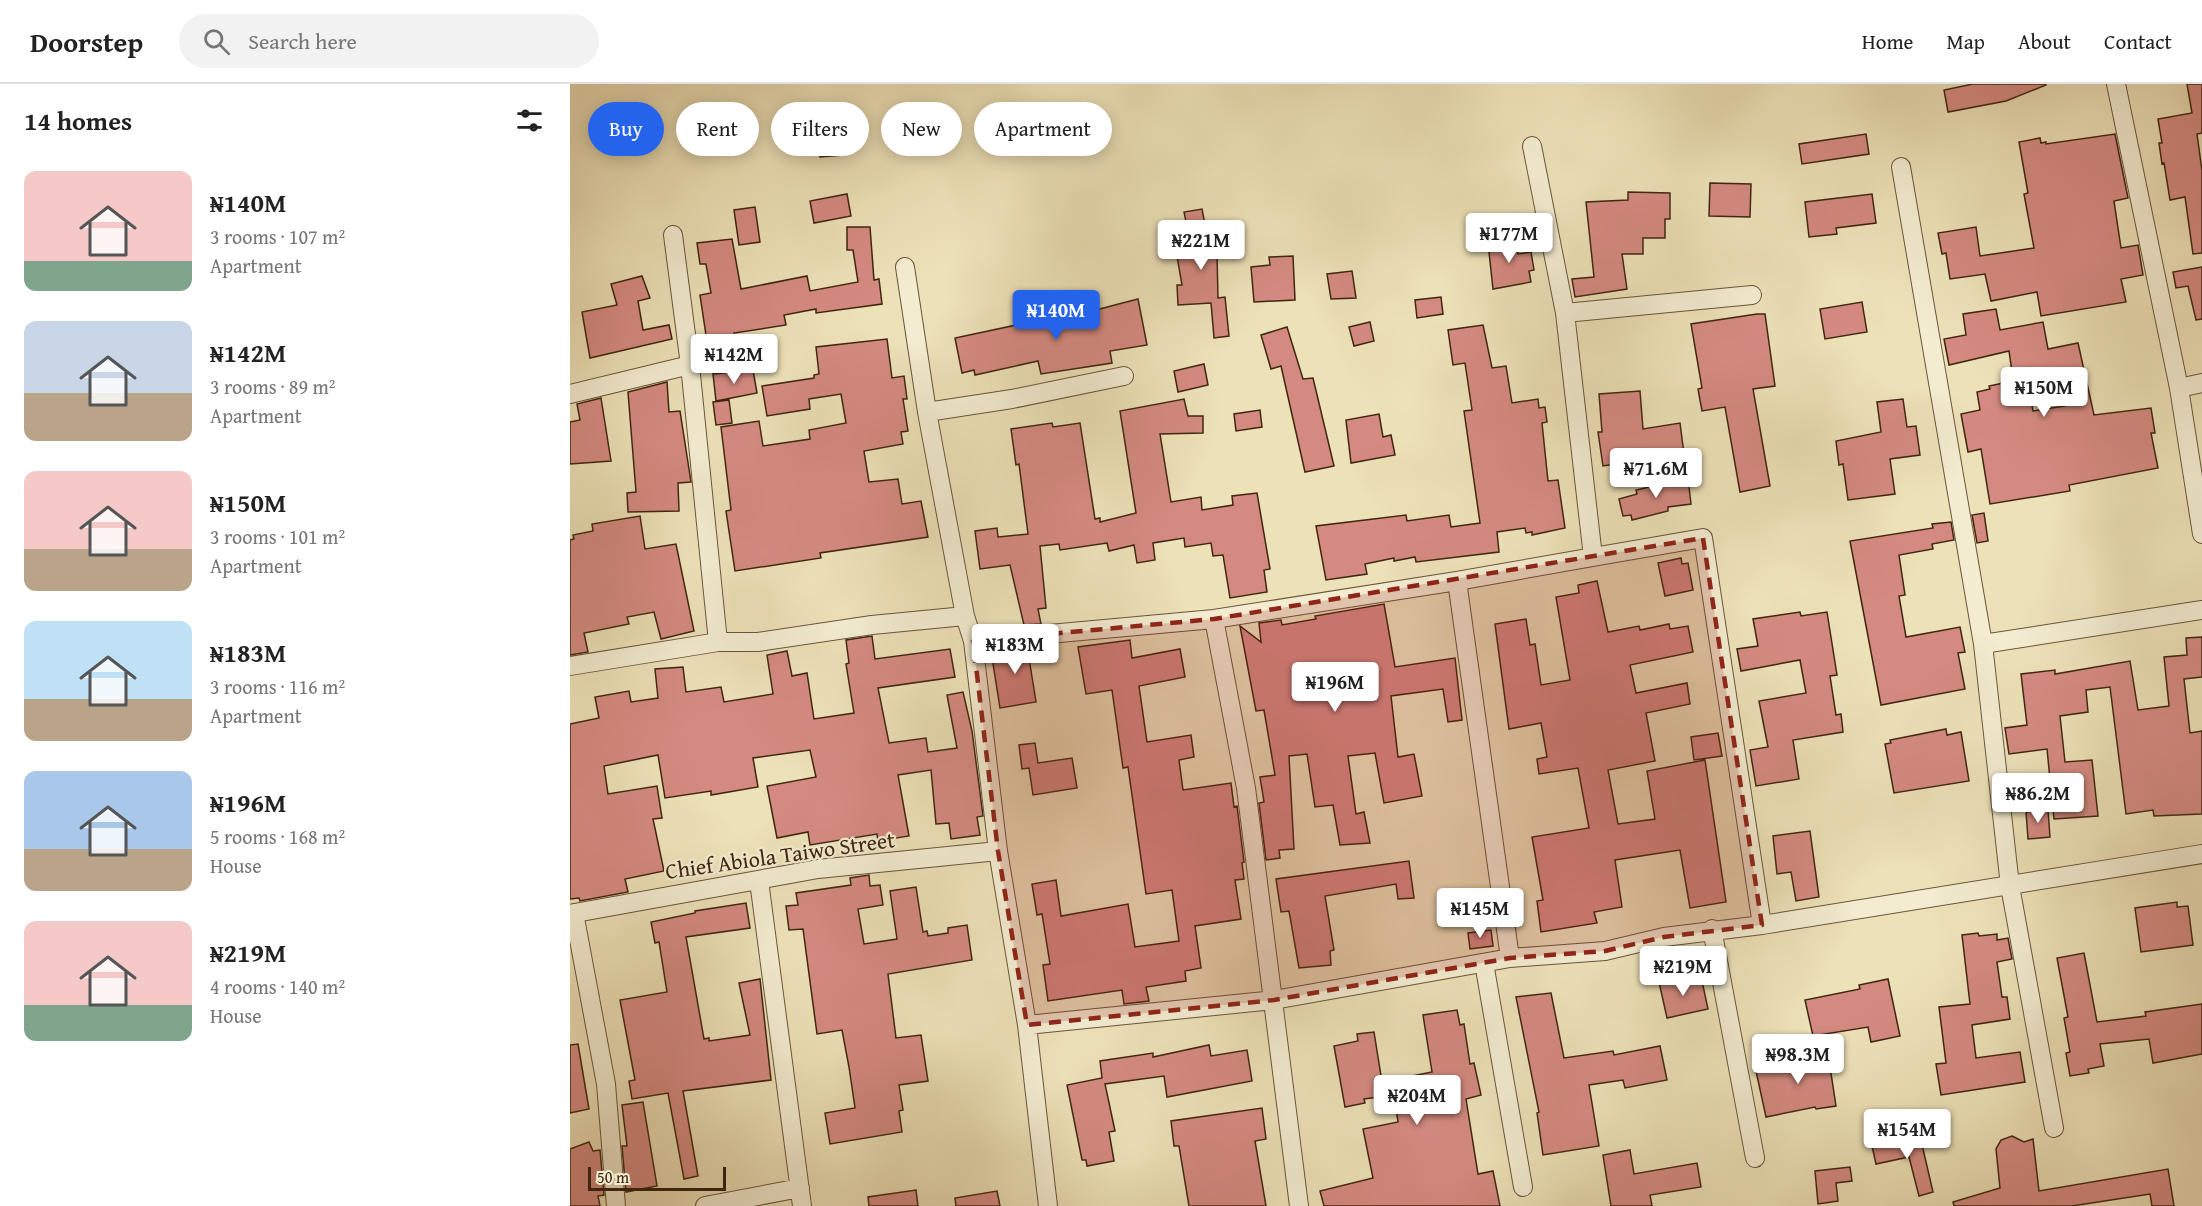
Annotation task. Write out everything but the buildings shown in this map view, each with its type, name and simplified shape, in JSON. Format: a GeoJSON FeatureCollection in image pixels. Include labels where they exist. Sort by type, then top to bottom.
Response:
{"type":"FeatureCollection","features":[{"type":"Feature","properties":{"kind":"street"},"geometry":{"type":"LineString","coordinates":[[2116,84],[2179,388],[2202,534]]}},
{"type":"Feature","properties":{"kind":"street"},"geometry":{"type":"LineString","coordinates":[[1532,146],[1565,314],[1593,557]]}},
{"type":"Feature","properties":{"kind":"street"},"geometry":{"type":"LineString","coordinates":[[1901,166],[1983,644],[2010,886],[2054,1128]]}},
{"type":"Feature","properties":{"kind":"street"},"geometry":{"type":"LineString","coordinates":[[673,235],[690,365],[718,642]]}},
{"type":"Feature","properties":{"kind":"street"},"geometry":{"type":"LineString","coordinates":[[904,267],[927,412],[965,616],[973,641],[998,851],[1027,1025],[1048,1206]]}},
{"type":"Feature","properties":{"kind":"street"},"geometry":{"type":"LineString","coordinates":[[1565,314],[1752,295]]}},
{"type":"Feature","properties":{"kind":"street"},"geometry":{"type":"LineString","coordinates":[[570,394],[690,365]]}},
{"type":"Feature","properties":{"kind":"street"},"geometry":{"type":"LineString","coordinates":[[927,412],[1012,399],[1124,376]]}},
{"type":"Feature","properties":{"kind":"street"},"geometry":{"type":"LineString","coordinates":[[2179,388],[2202,383]]}},
{"type":"Feature","properties":{"kind":"street"},"geometry":{"type":"LineString","coordinates":[[973,641],[1214,619],[1457,581],[1703,538],[1762,924]]}},
{"type":"Feature","properties":{"kind":"street"},"geometry":{"type":"LineString","coordinates":[[1457,581],[1510,958]]}},
{"type":"Feature","properties":{"kind":"street"},"geometry":{"type":"LineString","coordinates":[[1983,644],[2202,610]]}},
{"type":"Feature","properties":{"kind":"street"},"geometry":{"type":"LineString","coordinates":[[570,666],[718,642],[758,642],[965,616]]}},
{"type":"Feature","properties":{"kind":"street"},"geometry":{"type":"LineString","coordinates":[[1214,619],[1246,788],[1299,1206]]}},
{"type":"Feature","properties":{"kind":"street","name":"Chief Abiola Taiwo Street"},"geometry":{"type":"LineString","coordinates":[[572,913],[818,870],[998,851]]}},
{"type":"Feature","properties":{"kind":"street"},"geometry":{"type":"LineString","coordinates":[[1027,1025],[1274,1000],[1510,958],[1605,951],[1664,937],[1713,929],[1762,924],[2010,886],[2202,854]]}},
{"type":"Feature","properties":{"kind":"street"},"geometry":{"type":"LineString","coordinates":[[705,1206],[801,1197],[759,881]]}},
{"type":"Feature","properties":{"kind":"street"},"geometry":{"type":"LineString","coordinates":[[572,913],[606,1084],[616,1206]]}},
{"type":"Feature","properties":{"kind":"street"},"geometry":{"type":"LineString","coordinates":[[1713,929],[1755,1158]]}},
{"type":"Feature","properties":{"kind":"street"},"geometry":{"type":"LineString","coordinates":[[1484,963],[1523,1187]]}},
{"type":"Feature","properties":{"kind":"highlighted area"},"geometry":{"type":"Polygon","coordinates":[[[1703,538],[1762,925],[1664,937],[1605,951],[1510,958],[1274,1000],[1027,1025],[998,851],[973,641],[1214,619],[1703,538]]]}}]}
